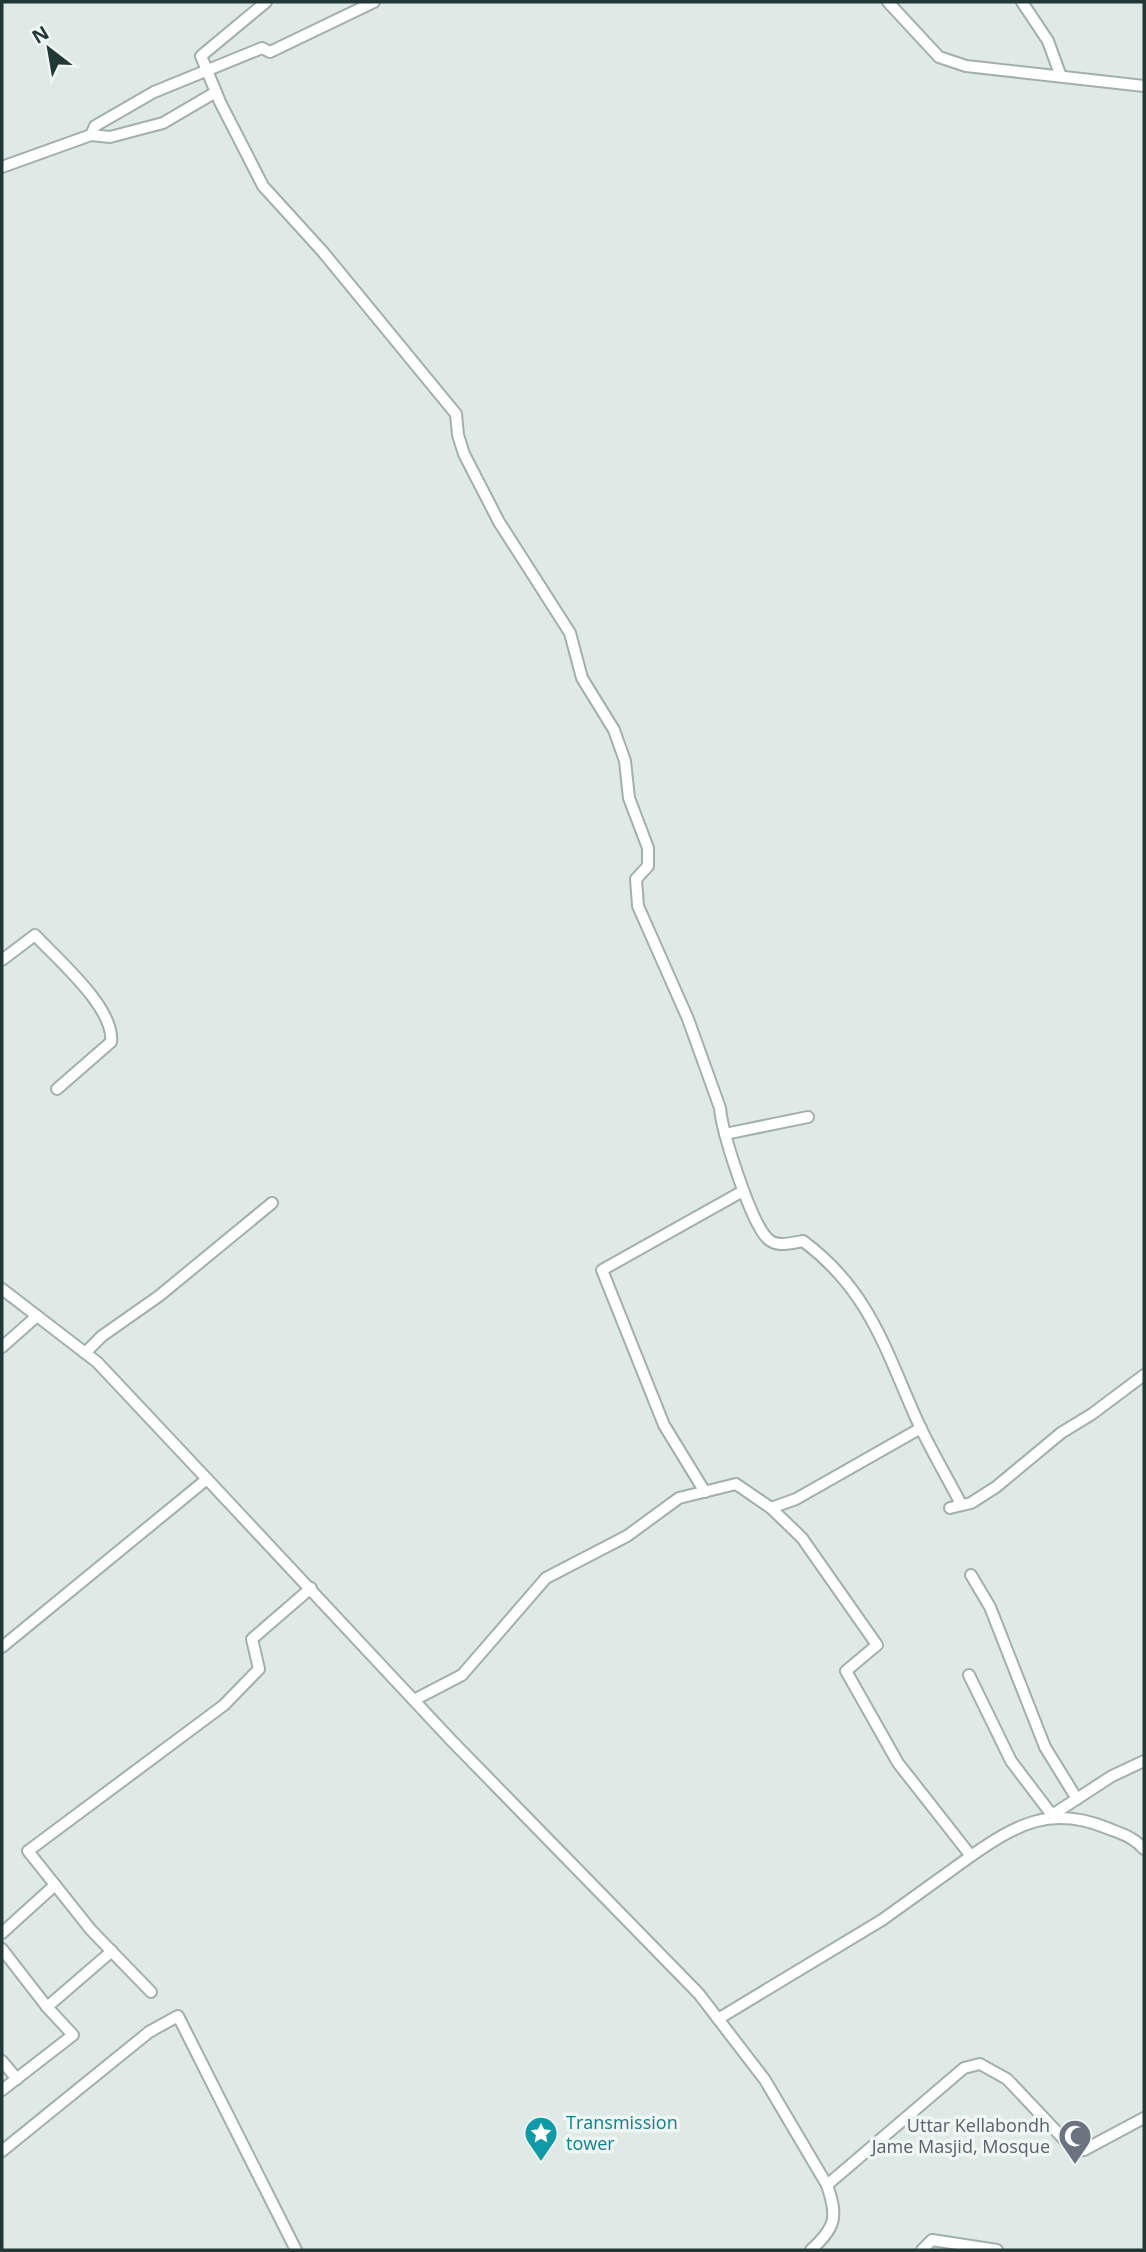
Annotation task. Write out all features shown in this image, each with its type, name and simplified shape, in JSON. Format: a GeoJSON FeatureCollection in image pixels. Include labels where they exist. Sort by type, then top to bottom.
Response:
{"type":"FeatureCollection","features":[{"type":"Feature","properties":{"kind":"street"},"geometry":{"type":"LineString","coordinates":[[266,2],[201,56],[206,69],[263,186],[323,252],[456,414],[457,435],[487,499],[570,633],[582,678],[614,730],[625,761],[629,798],[648,848],[648,866],[635,879],[638,906],[688,1019],[720,1108],[725,1134],[743,1191],[766,1237],[779,1245],[803,1241],[810,1246],[840,1275],[872,1317],[955,1506],[971,1503],[996,1487],[1061,1433],[1144,1375]]}},
{"type":"Feature","properties":{"kind":"street"},"geometry":{"type":"LineString","coordinates":[[91,135],[95,126],[154,92],[262,48],[270,52],[374,2]]}},
{"type":"Feature","properties":{"kind":"street"},"geometry":{"type":"LineString","coordinates":[[888,2],[939,57],[966,66],[1060,74],[1144,86]]}},
{"type":"Feature","properties":{"kind":"street"},"geometry":{"type":"LineString","coordinates":[[1022,2],[1048,41],[1060,74]]}},
{"type":"Feature","properties":{"kind":"street"},"geometry":{"type":"LineString","coordinates":[[2,167],[91,135],[110,137],[163,123],[216,92]]}},
{"type":"Feature","properties":{"kind":"street"},"geometry":{"type":"LineString","coordinates":[[2,960],[35,935],[101,1007],[111,1024],[111,1042],[107,1048],[58,1089]]}},
{"type":"Feature","properties":{"kind":"street"},"geometry":{"type":"LineString","coordinates":[[725,1134],[808,1117]]}},
{"type":"Feature","properties":{"kind":"street"},"geometry":{"type":"LineString","coordinates":[[705,1492],[664,1425],[602,1270],[743,1191]]}},
{"type":"Feature","properties":{"kind":"street"},"geometry":{"type":"LineString","coordinates":[[85,1353],[102,1336],[159,1296],[272,1203]]}},
{"type":"Feature","properties":{"kind":"street"},"geometry":{"type":"LineString","coordinates":[[2,1289],[85,1353],[311,1588],[414,1700],[699,1994],[765,2080],[827,2185],[834,2206],[832,2229],[811,2250]]}},
{"type":"Feature","properties":{"kind":"street"},"geometry":{"type":"LineString","coordinates":[[2,1347],[37,1316]]}},
{"type":"Feature","properties":{"kind":"street"},"geometry":{"type":"LineString","coordinates":[[771,1508],[796,1499],[921,1428]]}},
{"type":"Feature","properties":{"kind":"street"},"geometry":{"type":"LineString","coordinates":[[2,1647],[207,1479]]}},
{"type":"Feature","properties":{"kind":"street"},"geometry":{"type":"LineString","coordinates":[[414,1700],[462,1675],[546,1578],[627,1536],[679,1498],[736,1484],[771,1508],[780,1520],[802,1538],[877,1645],[846,1671],[898,1763],[971,1856]]}},
{"type":"Feature","properties":{"kind":"street"},"geometry":{"type":"LineString","coordinates":[[971,1575],[990,1607],[1045,1747],[1077,1799]]}},
{"type":"Feature","properties":{"kind":"street"},"geometry":{"type":"LineString","coordinates":[[151,1992],[112,1951],[28,1851],[223,1704],[259,1669],[252,1639],[311,1588]]}},
{"type":"Feature","properties":{"kind":"street"},"geometry":{"type":"LineString","coordinates":[[970,1675],[1011,1761],[1052,1815],[1112,1776],[1144,1761]]}},
{"type":"Feature","properties":{"kind":"street"},"geometry":{"type":"LineString","coordinates":[[718,2019],[882,1920],[1009,1829],[1052,1815],[1101,1825],[1136,1840],[1144,1849]]}},
{"type":"Feature","properties":{"kind":"street"},"geometry":{"type":"LineString","coordinates":[[2,1933],[55,1885]]}},
{"type":"Feature","properties":{"kind":"street"},"geometry":{"type":"LineString","coordinates":[[2,1949],[47,2007],[73,2035],[2,2091]]}},
{"type":"Feature","properties":{"kind":"street"},"geometry":{"type":"LineString","coordinates":[[47,2007],[112,1951]]}},
{"type":"Feature","properties":{"kind":"street"},"geometry":{"type":"LineString","coordinates":[[2,2151],[149,2032],[178,2016],[296,2250]]}},
{"type":"Feature","properties":{"kind":"street"},"geometry":{"type":"LineString","coordinates":[[2,2060],[18,2079]]}},
{"type":"Feature","properties":{"kind":"street"},"geometry":{"type":"LineString","coordinates":[[827,2185],[964,2068],[980,2064],[1007,2079],[1075,2151],[1084,2150],[1144,2118]]}},
{"type":"Feature","properties":{"kind":"street"},"geometry":{"type":"LineString","coordinates":[[922,2250],[932,2240],[997,2250]]}},
{"type":"Feature","properties":{"kind":"place","name":"Transmission tower"},"geometry":{"type":"Point","coordinates":[541,2163]}},
{"type":"Feature","properties":{"kind":"place","name":"Uttar Kellabondh Jame Masjid, Mosque"},"geometry":{"type":"Point","coordinates":[1075,2166]}}]}
